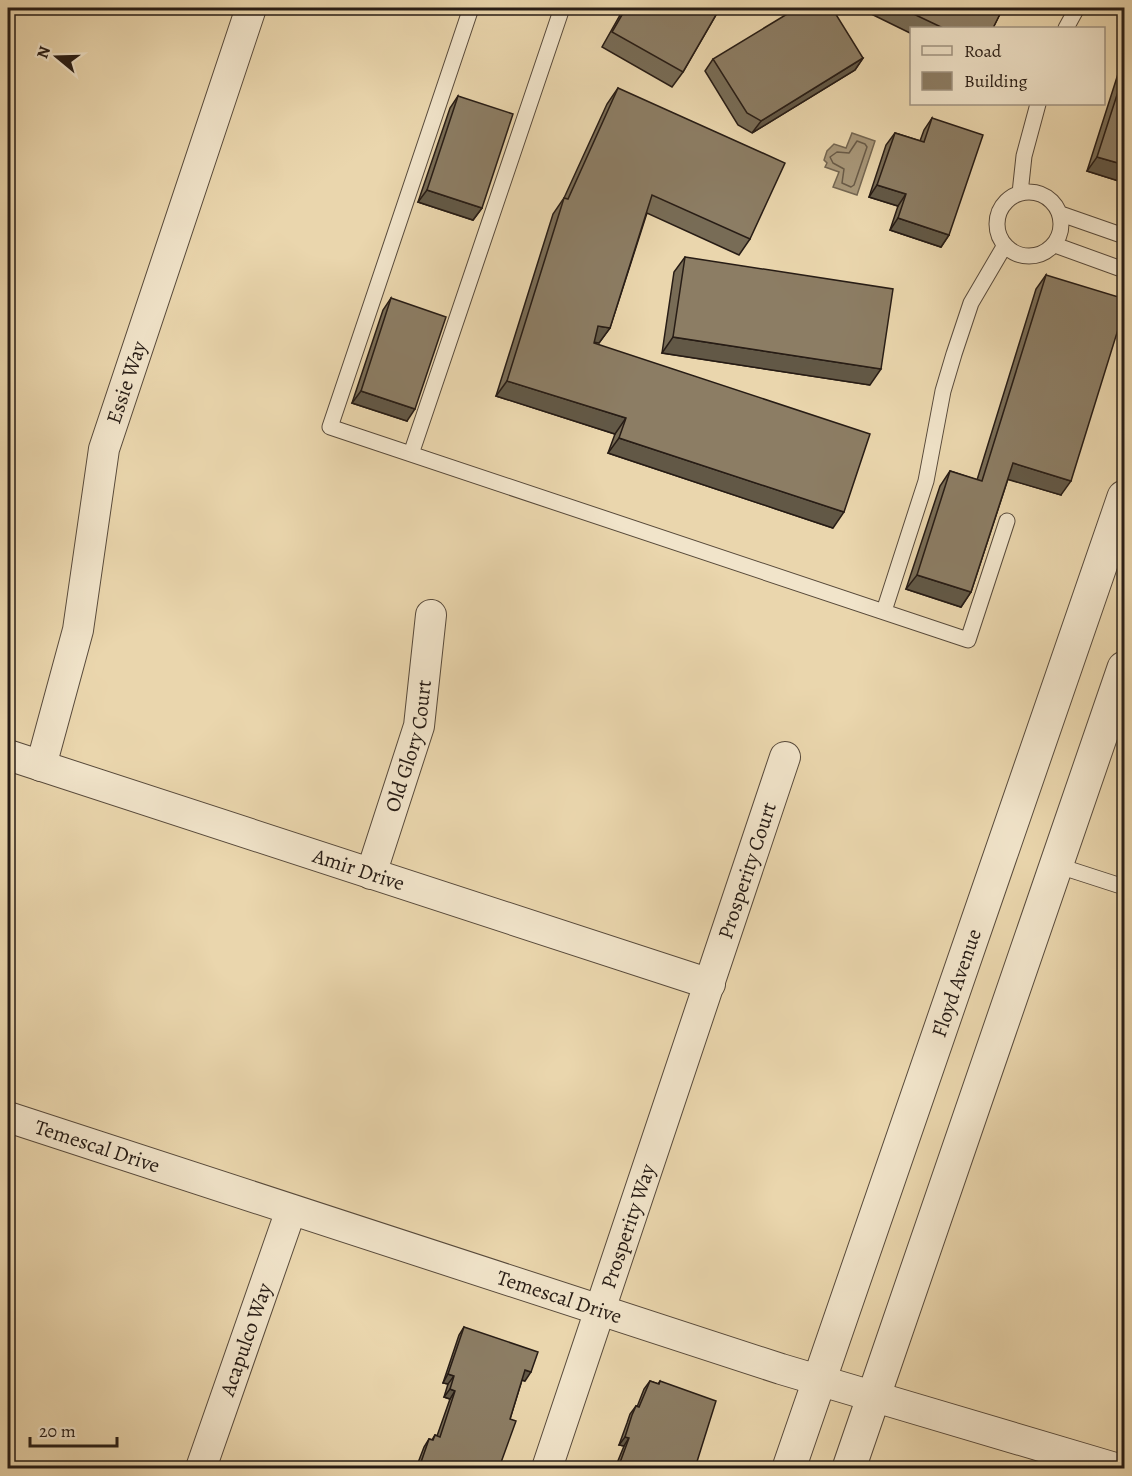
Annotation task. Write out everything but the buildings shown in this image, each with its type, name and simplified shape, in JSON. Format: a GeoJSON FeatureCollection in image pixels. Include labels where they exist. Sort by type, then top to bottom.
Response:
{"type":"FeatureCollection","features":[{"type":"Feature","properties":{"kind":"street","name":"Essie Way"},"geometry":{"type":"LineString","coordinates":[[40,766],[78,630],[104,449],[250,8]]}},
{"type":"Feature","properties":{"kind":"street","name":"Floyd Avenue"},"geometry":{"type":"LineString","coordinates":[[789,1468],[1125,497]]}},
{"type":"Feature","properties":{"kind":"street","name":"Old Glory Court"},"geometry":{"type":"LineString","coordinates":[[371,874],[419,726],[431,615]]}},
{"type":"Feature","properties":{"kind":"street"},"geometry":{"type":"LineString","coordinates":[[849,1468],[1125,668]]}},
{"type":"Feature","properties":{"kind":"street","name":"Amir Drive"},"geometry":{"type":"LineString","coordinates":[[8,755],[710,984]]}},
{"type":"Feature","properties":{"kind":"street","name":"Prosperity Court"},"geometry":{"type":"LineString","coordinates":[[710,984],[785,757]]}},
{"type":"Feature","properties":{"kind":"street","name":"Prosperity Way"},"geometry":{"type":"LineString","coordinates":[[547,1468],[710,984]]}},
{"type":"Feature","properties":{"kind":"street","name":"Temescal Drive"},"geometry":{"type":"LineString","coordinates":[[8,1117],[820,1381],[1115,1468]]}},
{"type":"Feature","properties":{"kind":"street","name":"Acapulco Way"},"geometry":{"type":"LineString","coordinates":[[201,1468],[291,1210]]}},
{"type":"Feature","properties":{"kind":"lane"},"geometry":{"type":"LineString","coordinates":[[471,8],[330,427],[968,640],[1007,521]]}},
{"type":"Feature","properties":{"kind":"lane"},"geometry":{"type":"LineString","coordinates":[[411,454],[562,8]]}},
{"type":"Feature","properties":{"kind":"lane"},"geometry":{"type":"LineString","coordinates":[[1067,27],[1077,8]]}},
{"type":"Feature","properties":{"kind":"lane"},"geometry":{"type":"LineString","coordinates":[[1020,193],[1024,156],[1038,105]]}},
{"type":"Feature","properties":{"kind":"lane"},"geometry":{"type":"LineString","coordinates":[[1033,192],[1045,195],[1061,214],[1061,226],[1055,245],[1040,256],[1026,257],[1014,254],[998,234],[997,221],[1001,209],[1009,199],[1020,193],[1033,192]]}},
{"type":"Feature","properties":{"kind":"lane"},"geometry":{"type":"LineString","coordinates":[[1061,214],[1125,236]]}},
{"type":"Feature","properties":{"kind":"lane"},"geometry":{"type":"LineString","coordinates":[[884,611],[926,481],[943,391],[954,354],[971,303],[1005,245]]}},
{"type":"Feature","properties":{"kind":"lane"},"geometry":{"type":"LineString","coordinates":[[1055,245],[1125,270]]}},
{"type":"Feature","properties":{"kind":"lane"},"geometry":{"type":"LineString","coordinates":[[1056,866],[1125,887]]}},
{"type":"Feature","properties":{"kind":"water"},"geometry":{"type":"Polygon","coordinates":[[[852,133],[875,141],[857,195],[833,187],[839,172],[825,167],[827,163],[824,160],[827,151],[834,144],[846,148],[852,133]]]}}]}
